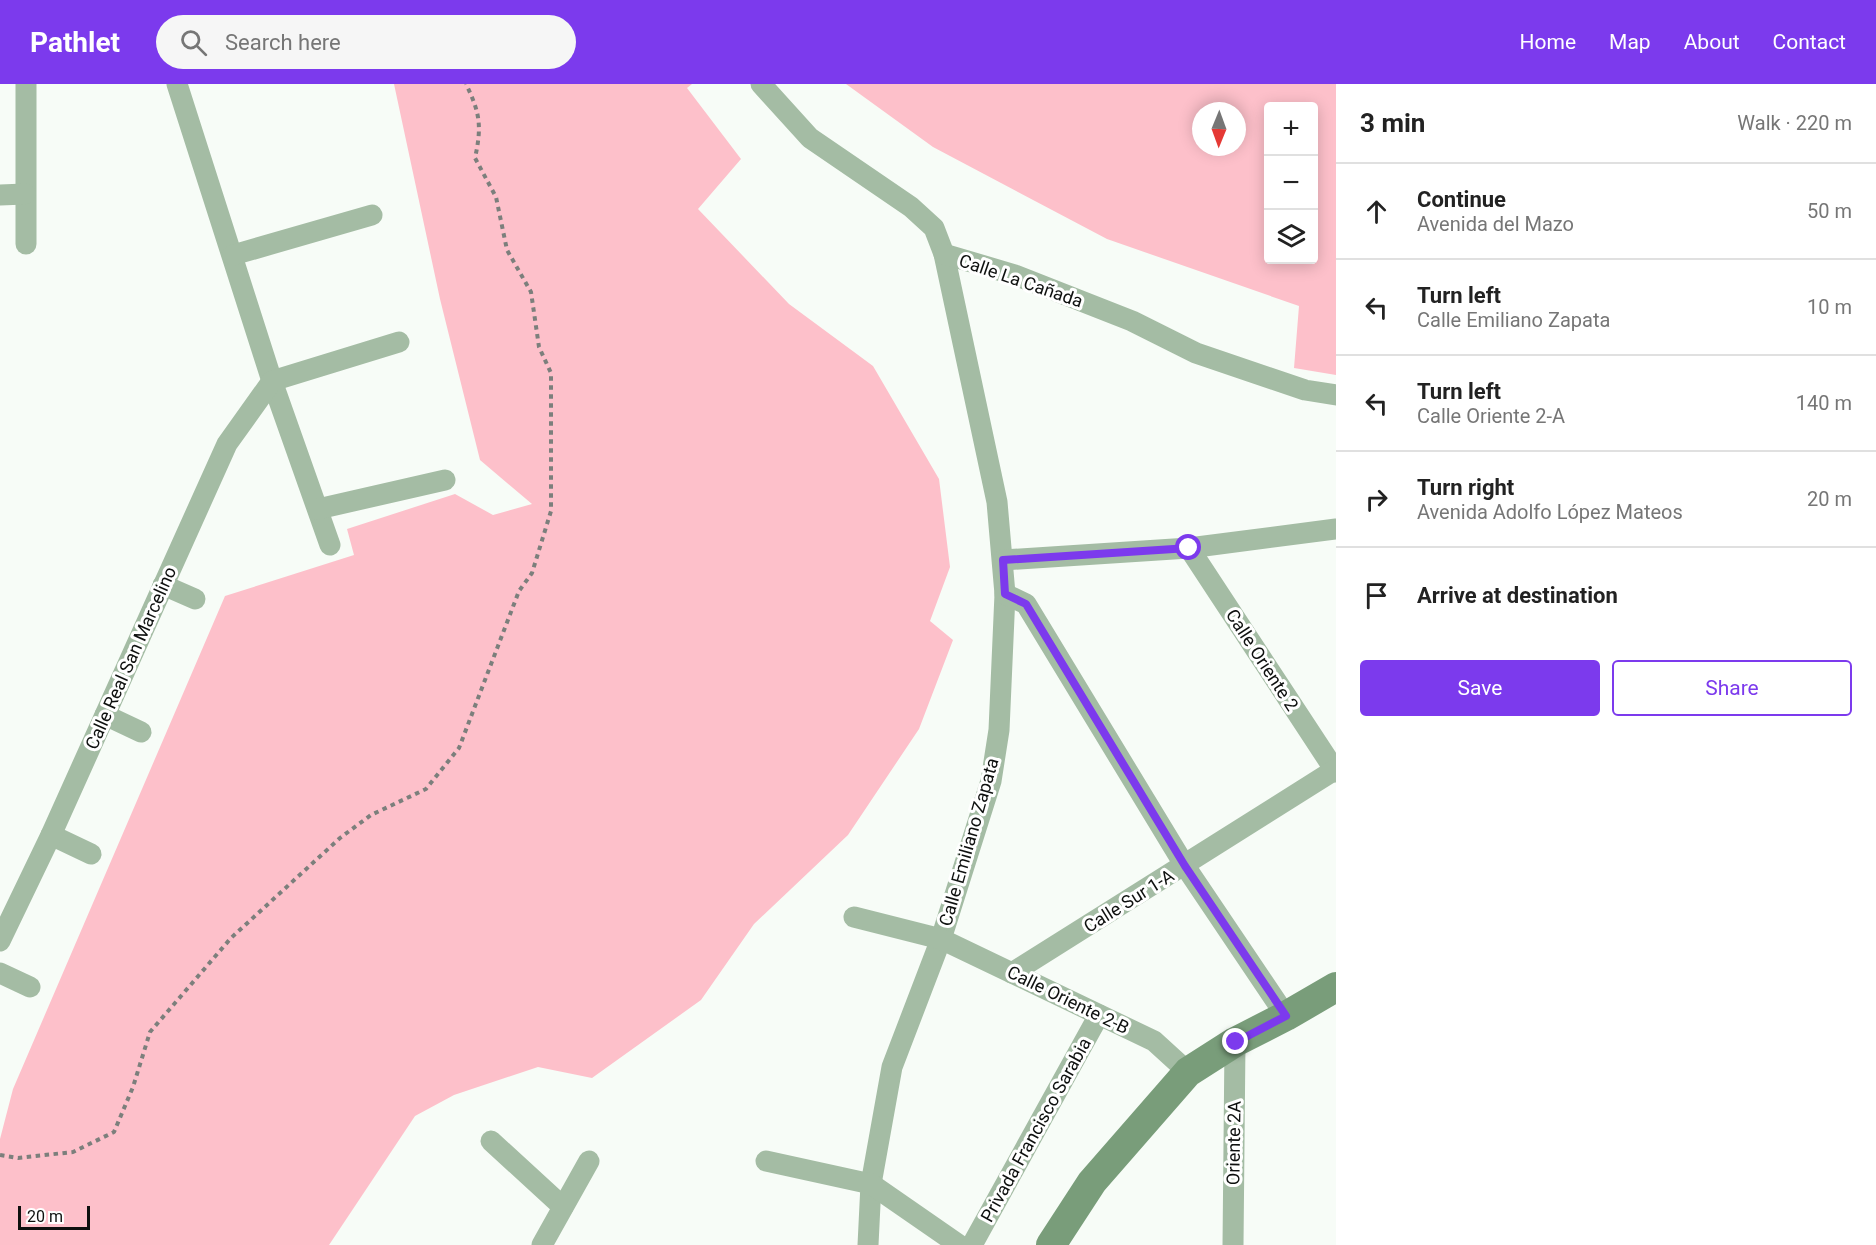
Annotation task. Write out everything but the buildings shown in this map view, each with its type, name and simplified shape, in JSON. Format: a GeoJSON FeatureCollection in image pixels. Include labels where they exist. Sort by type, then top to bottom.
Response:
{"type":"FeatureCollection","features":[{"type":"Feature","properties":{"kind":"main road"},"geometry":{"type":"LineString","coordinates":[[1051,1245],[1092,1182],[1188,1072],[1236,1042],[1336,987]]}},
{"type":"Feature","properties":{"kind":"street"},"geometry":{"type":"LineString","coordinates":[[26,84],[26,244]]}},
{"type":"Feature","properties":{"kind":"street"},"geometry":{"type":"LineString","coordinates":[[177,84],[272,381],[330,545]]}},
{"type":"Feature","properties":{"kind":"street","name":"Calle La Cañada"},"geometry":{"type":"LineString","coordinates":[[761,84],[810,138],[910,207],[934,228],[944,254],[1015,275],[1111,313],[1196,353],[1305,390],[1336,395]]}},
{"type":"Feature","properties":{"kind":"street"},"geometry":{"type":"LineString","coordinates":[[0,195],[26,194]]}},
{"type":"Feature","properties":{"kind":"street"},"geometry":{"type":"LineString","coordinates":[[233,255],[372,215]]}},
{"type":"Feature","properties":{"kind":"street","name":"Calle Emiliano Zapata"},"geometry":{"type":"LineString","coordinates":[[868,1245],[871,1184],[892,1067],[941,939],[990,781],[999,729],[1005,594],[997,501],[944,254]]}},
{"type":"Feature","properties":{"kind":"street"},"geometry":{"type":"LineString","coordinates":[[272,381],[399,342]]}},
{"type":"Feature","properties":{"kind":"street","name":"Calle Real San Marcelino"},"geometry":{"type":"LineString","coordinates":[[0,941],[51,835],[227,444],[272,381]]}},
{"type":"Feature","properties":{"kind":"street"},"geometry":{"type":"LineString","coordinates":[[318,509],[445,480]]}},
{"type":"Feature","properties":{"kind":"street"},"geometry":{"type":"LineString","coordinates":[[1003,560],[1189,548],[1336,529]]}},
{"type":"Feature","properties":{"kind":"street","name":"Calle Oriente 2"},"geometry":{"type":"LineString","coordinates":[[1189,548],[1336,770]]}},
{"type":"Feature","properties":{"kind":"street"},"geometry":{"type":"LineString","coordinates":[[163,585],[195,599]]}},
{"type":"Feature","properties":{"kind":"street"},"geometry":{"type":"LineString","coordinates":[[1005,594],[1026,604],[1185,866],[1286,1016]]}},
{"type":"Feature","properties":{"kind":"street"},"geometry":{"type":"LineString","coordinates":[[105,716],[141,732]]}},
{"type":"Feature","properties":{"kind":"street","name":"Calle Sur 1-A"},"geometry":{"type":"LineString","coordinates":[[1012,973],[1336,770]]}},
{"type":"Feature","properties":{"kind":"street"},"geometry":{"type":"LineString","coordinates":[[51,835],[92,854]]}},
{"type":"Feature","properties":{"kind":"street","name":"Calle Oriente 2-B"},"geometry":{"type":"LineString","coordinates":[[854,917],[941,939],[1154,1041],[1188,1072]]}},
{"type":"Feature","properties":{"kind":"street"},"geometry":{"type":"LineString","coordinates":[[0,973],[30,987]]}},
{"type":"Feature","properties":{"kind":"street","name":"Privada Francisco Sarabia"},"geometry":{"type":"LineString","coordinates":[[972,1245],[1099,1015]]}},
{"type":"Feature","properties":{"kind":"street","name":"Oriente 2A"},"geometry":{"type":"LineString","coordinates":[[1233,1245],[1236,1042]]}},
{"type":"Feature","properties":{"kind":"street"},"geometry":{"type":"LineString","coordinates":[[490,1141],[563,1207]]}},
{"type":"Feature","properties":{"kind":"street"},"geometry":{"type":"LineString","coordinates":[[542,1245],[589,1161]]}},
{"type":"Feature","properties":{"kind":"street"},"geometry":{"type":"LineString","coordinates":[[766,1161],[871,1184],[959,1245]]}},
{"type":"Feature","properties":{"kind":"path"},"geometry":{"type":"LineString","coordinates":[[0,1155],[18,1158],[73,1152],[114,1132],[133,1088],[150,1032],[231,938],[340,838],[371,815],[426,789],[459,748],[519,591],[532,573],[551,510],[552,454],[551,373],[538,347],[531,292],[507,250],[496,197],[475,158],[480,134],[477,106],[466,84]]}},
{"type":"Feature","properties":{"kind":"shaded area"},"geometry":{"type":"Polygon","coordinates":[[[394,84],[692,84],[687,88],[741,159],[698,209],[789,304],[873,366],[939,479],[950,567],[930,621],[953,640],[919,729],[848,835],[754,924],[701,1000],[592,1078],[538,1067],[454,1095],[415,1116],[329,1245],[0,1245],[0,1139],[13,1089],[225,596],[354,555],[347,529],[455,494],[493,515],[532,504],[480,460],[440,299],[394,84]]]}},
{"type":"Feature","properties":{"kind":"shaded area"},"geometry":{"type":"Polygon","coordinates":[[[846,84],[1336,84],[1336,375],[1294,368],[1299,306],[1107,239],[933,147],[846,84]]]}},
{"type":"Feature","properties":{"kind":"route"},"geometry":{"type":"LineString","coordinates":[[1189,548],[1003,560],[1005,594],[1026,604],[1185,866],[1286,1016],[1236,1042]]}}]}
